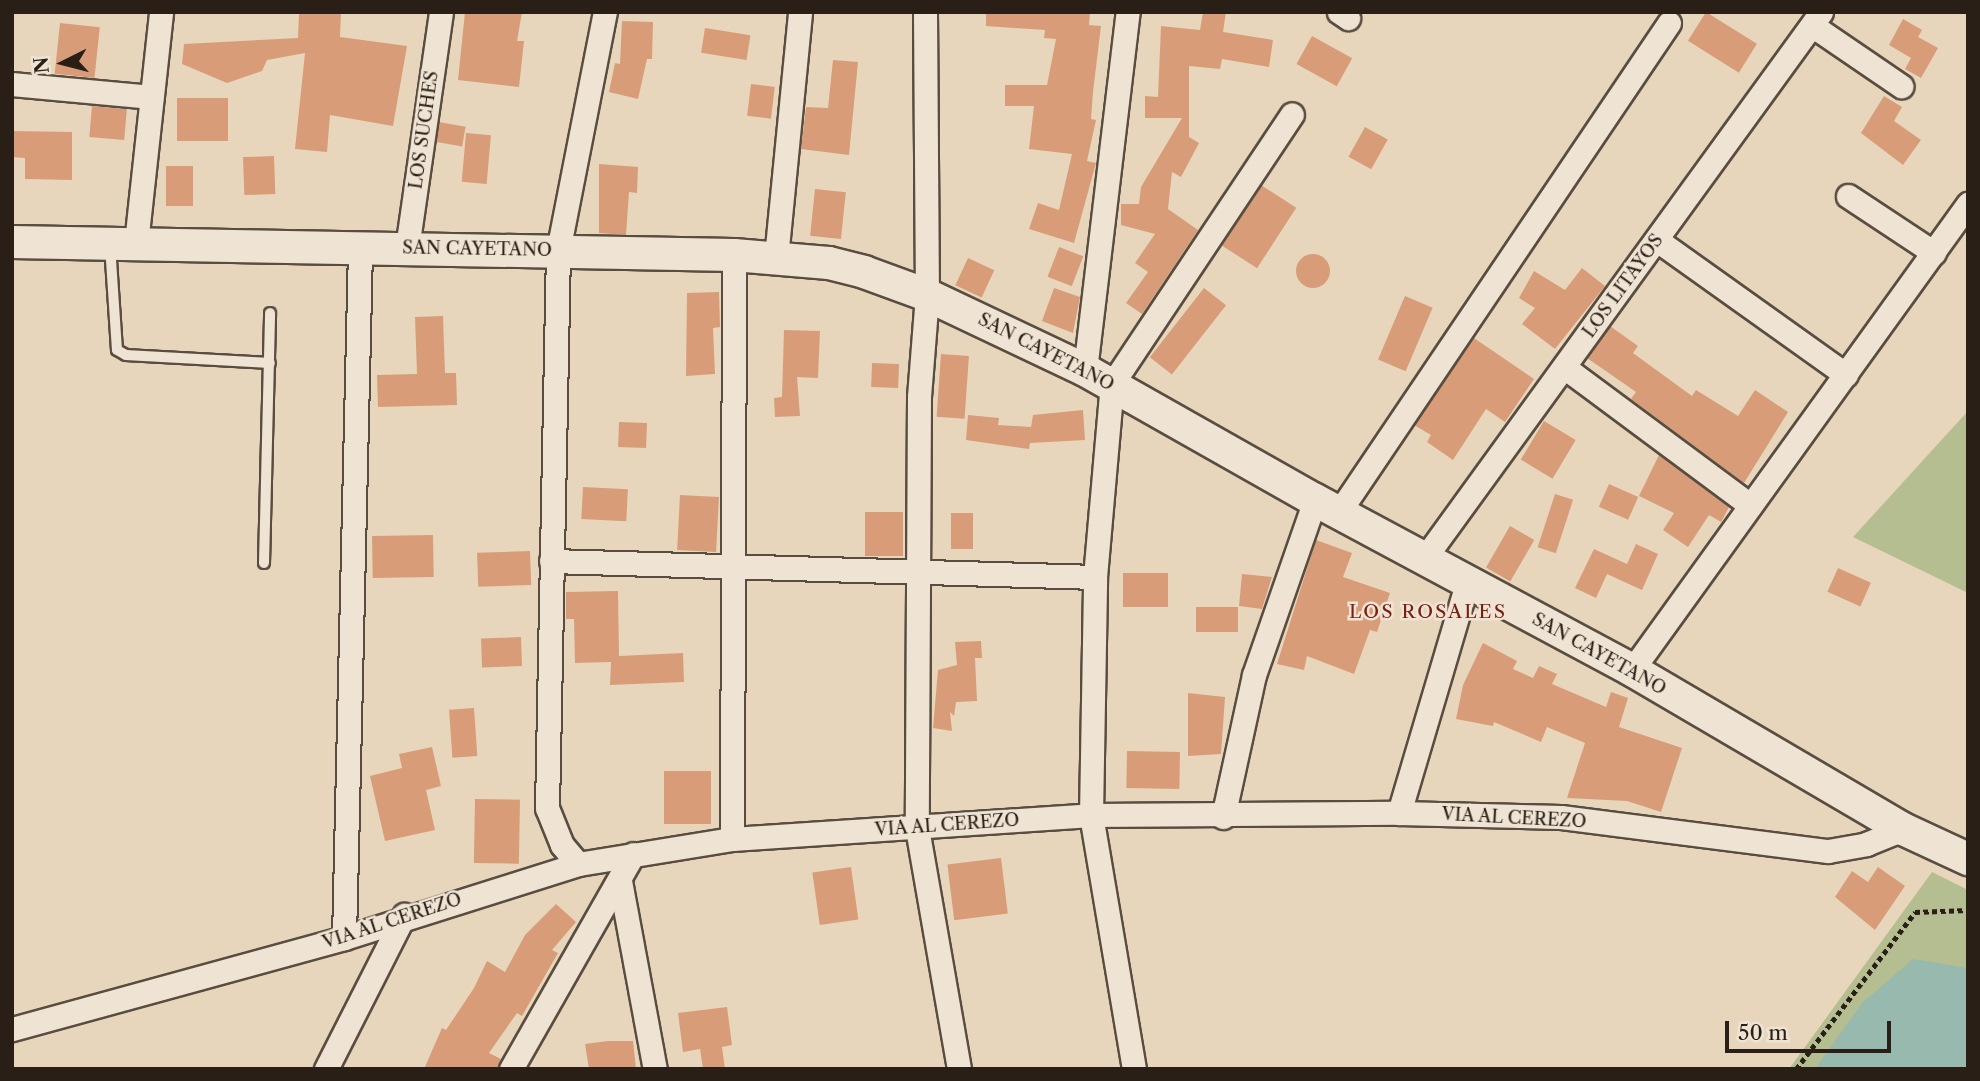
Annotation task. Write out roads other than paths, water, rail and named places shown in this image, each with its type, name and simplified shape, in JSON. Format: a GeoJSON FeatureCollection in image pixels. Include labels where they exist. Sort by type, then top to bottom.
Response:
{"type":"FeatureCollection","features":[{"type":"Feature","properties":{"kind":"main road","name":"SAN CAYETANO"},"geometry":{"type":"LineString","coordinates":[[12,242],[407,247],[734,255],[776,258],[864,272],[927,295],[1098,377],[1467,583],[1632,670],[1903,830],[1968,859]]}},
{"type":"Feature","properties":{"kind":"street"},"geometry":{"type":"LineString","coordinates":[[123,242],[151,97],[160,12]]}},
{"type":"Feature","properties":{"kind":"street","name":"LOS SUCHES"},"geometry":{"type":"LineString","coordinates":[[407,247],[441,12]]}},
{"type":"Feature","properties":{"kind":"street"},"geometry":{"type":"LineString","coordinates":[[578,864],[562,845],[547,808],[558,251],[605,12]]}},
{"type":"Feature","properties":{"kind":"street"},"geometry":{"type":"LineString","coordinates":[[776,258],[800,12]]}},
{"type":"Feature","properties":{"kind":"street"},"geometry":{"type":"LineString","coordinates":[[925,12],[927,295],[919,397],[917,828],[959,1069]]}},
{"type":"Feature","properties":{"kind":"street"},"geometry":{"type":"LineString","coordinates":[[1128,12],[1098,377],[1091,815],[1134,1069]]}},
{"type":"Feature","properties":{"kind":"street"},"geometry":{"type":"LineString","coordinates":[[1817,19],[1901,86]]}},
{"type":"Feature","properties":{"kind":"street","name":"LOS LITAYOS"},"geometry":{"type":"LineString","coordinates":[[1424,559],[1817,19]]}},
{"type":"Feature","properties":{"kind":"street"},"geometry":{"type":"LineString","coordinates":[[1223,817],[1254,674],[1327,506],[1669,23]]}},
{"type":"Feature","properties":{"kind":"street"},"geometry":{"type":"LineString","coordinates":[[12,84],[151,97]]}},
{"type":"Feature","properties":{"kind":"street"},"geometry":{"type":"LineString","coordinates":[[1098,377],[1292,114]]}},
{"type":"Feature","properties":{"kind":"street"},"geometry":{"type":"LineString","coordinates":[[1848,196],[1934,253]]}},
{"type":"Feature","properties":{"kind":"street"},"geometry":{"type":"LineString","coordinates":[[1632,670],[1968,204]]}},
{"type":"Feature","properties":{"kind":"street"},"geometry":{"type":"LineString","coordinates":[[1657,240],[1846,375]]}},
{"type":"Feature","properties":{"kind":"street"},"geometry":{"type":"LineString","coordinates":[[344,938],[360,247]]}},
{"type":"Feature","properties":{"kind":"street"},"geometry":{"type":"LineString","coordinates":[[732,839],[734,255]]}},
{"type":"Feature","properties":{"kind":"street"},"geometry":{"type":"LineString","coordinates":[[1564,367],[1750,505]]}},
{"type":"Feature","properties":{"kind":"street"},"geometry":{"type":"LineString","coordinates":[[551,561],[1095,577]]}},
{"type":"Feature","properties":{"kind":"street"},"geometry":{"type":"LineString","coordinates":[[1399,813],[1467,583]]}},
{"type":"Feature","properties":{"kind":"street","name":"VIA AL CEREZO"},"geometry":{"type":"LineString","coordinates":[[12,1029],[344,938],[404,915],[578,864],[732,839],[1091,815],[1223,817],[1399,813],[1561,817],[1828,851],[1866,844],[1903,830]]}},
{"type":"Feature","properties":{"kind":"street"},"geometry":{"type":"LineString","coordinates":[[511,1069],[633,854]]}},
{"type":"Feature","properties":{"kind":"street"},"geometry":{"type":"LineString","coordinates":[[620,881],[654,1069]]}},
{"type":"Feature","properties":{"kind":"street"},"geometry":{"type":"LineString","coordinates":[[326,1069],[404,915]]}},
{"type":"Feature","properties":{"kind":"lane"},"geometry":{"type":"LineString","coordinates":[[123,242],[117,350],[126,355],[270,363]]}},
{"type":"Feature","properties":{"kind":"lane"},"geometry":{"type":"LineString","coordinates":[[264,563],[271,313]]}},
{"type":"Feature","properties":{"kind":"water"},"geometry":{"type":"Polygon","coordinates":[[[1913,959],[1968,968],[1968,1069],[1815,1069],[1862,1003],[1913,959]]]}},
{"type":"Feature","properties":{"kind":"district","name":"LOS ROSALES"},"geometry":{"type":"Point","coordinates":[1428,612]}}]}
